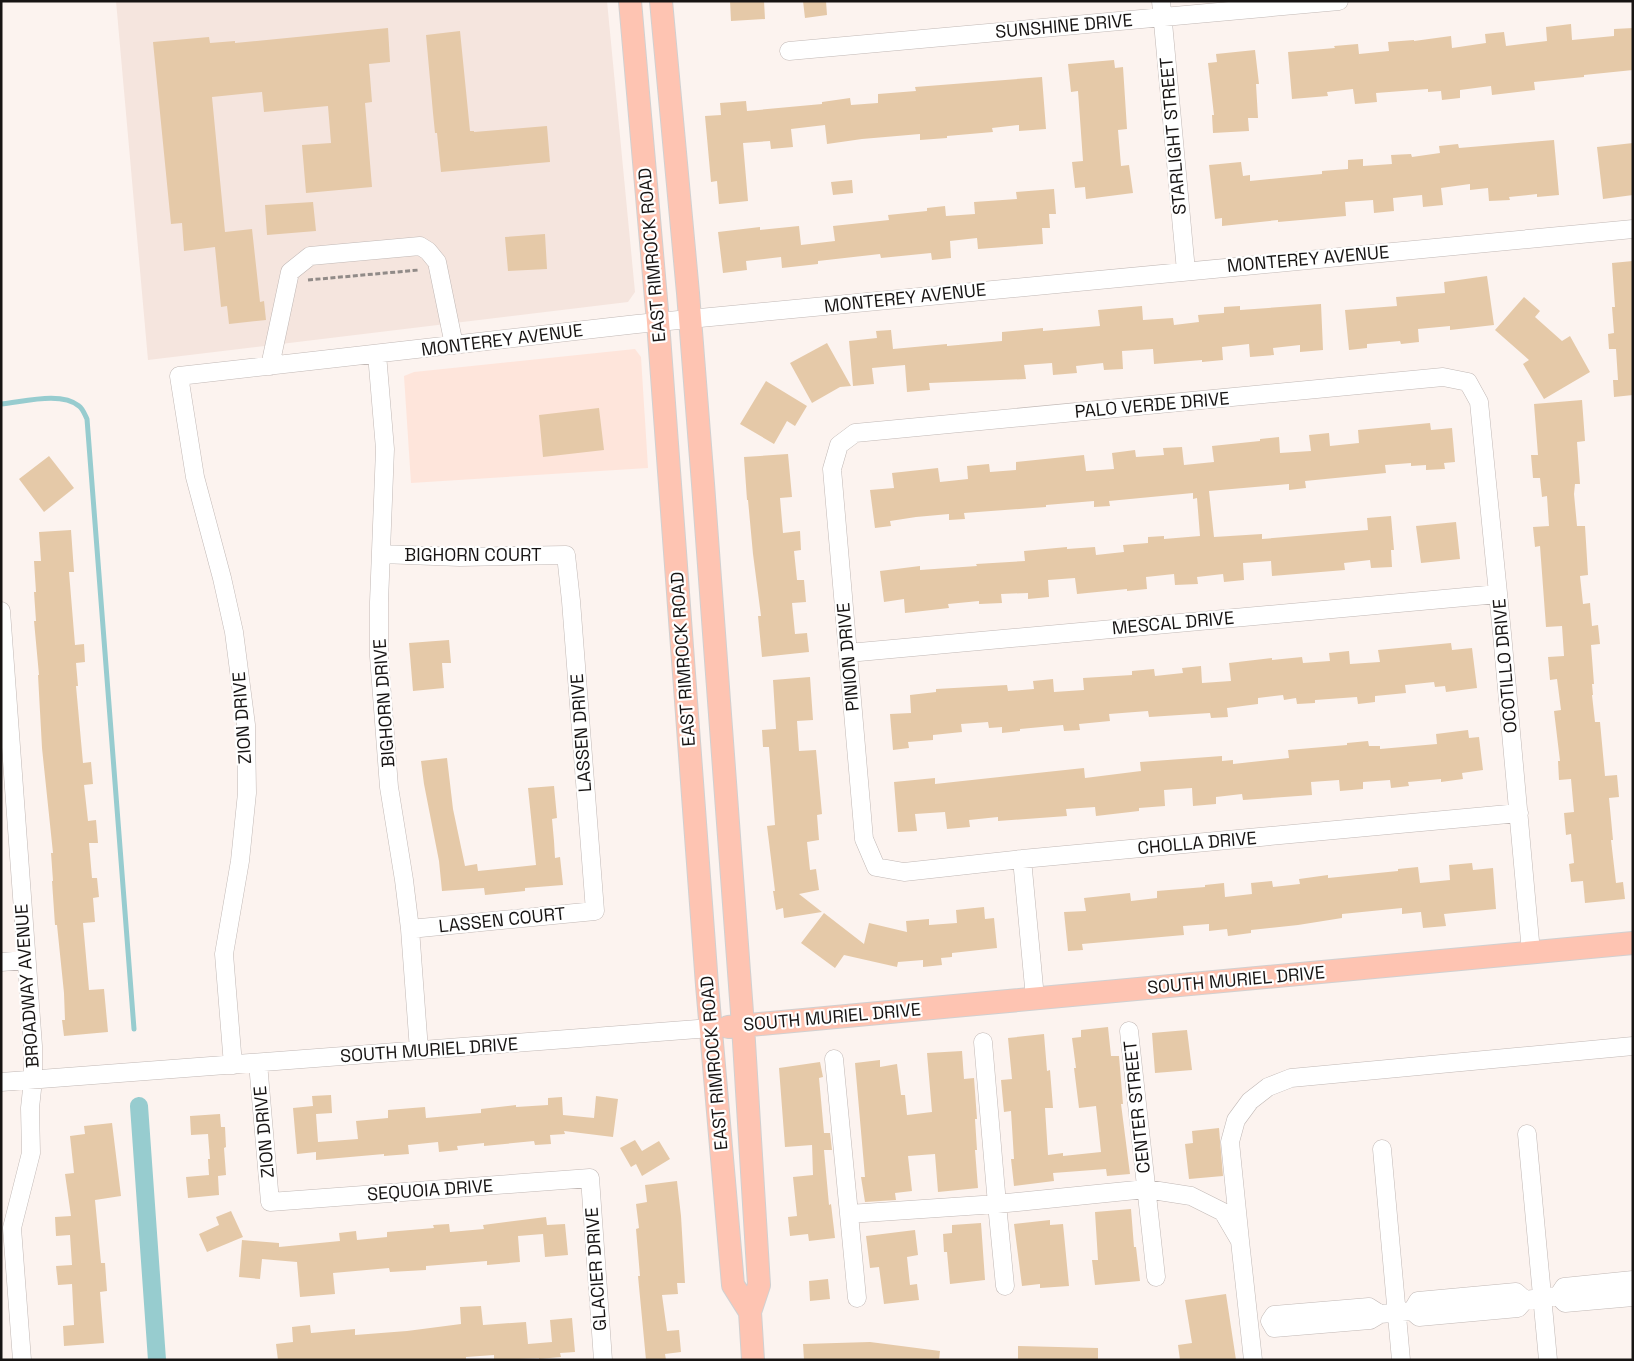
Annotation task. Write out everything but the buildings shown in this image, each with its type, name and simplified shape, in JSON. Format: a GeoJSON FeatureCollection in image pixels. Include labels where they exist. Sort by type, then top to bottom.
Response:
{"type":"FeatureCollection","features":[{"type":"Feature","properties":{"kind":"main road","name":"EAST RIMROCK ROAD"},"geometry":{"type":"LineString","coordinates":[[630,1],[658,322],[711,1028],[733,1285],[750,1312]]}},
{"type":"Feature","properties":{"kind":"main road","name":"EAST RIMROCK ROAD"},"geometry":{"type":"LineString","coordinates":[[662,1],[690,319],[743,1026],[759,1285],[750,1312],[754,1360]]}},
{"type":"Feature","properties":{"kind":"main road","name":"SOUTH MURIEL DRIVE"},"geometry":{"type":"LineString","coordinates":[[711,1028],[1633,943]]}},
{"type":"Feature","properties":{"kind":"street","name":"SUNSHINE DRIVE"},"geometry":{"type":"LineString","coordinates":[[789,51],[1162,9],[1340,1]]}},
{"type":"Feature","properties":{"kind":"street","name":"STARLIGHT STREET"},"geometry":{"type":"LineString","coordinates":[[1162,9],[1186,271]]}},
{"type":"Feature","properties":{"kind":"street","name":"MONTEREY AVENUE"},"geometry":{"type":"LineString","coordinates":[[179,376],[658,322],[1633,229]]}},
{"type":"Feature","properties":{"kind":"street"},"geometry":{"type":"LineString","coordinates":[[270,366],[290,272],[310,256],[420,246],[428,251],[437,262],[454,345]]}},
{"type":"Feature","properties":{"kind":"street","name":"BIGHORN DRIVE"},"geometry":{"type":"LineString","coordinates":[[377,354],[386,449],[379,656],[389,787],[410,929],[419,1050]]}},
{"type":"Feature","properties":{"kind":"street","name":"ZION DRIVE"},"geometry":{"type":"LineString","coordinates":[[179,376],[195,477],[222,578],[234,632],[246,725],[245,813],[240,861],[224,954],[233,1065]]}},
{"type":"Feature","properties":{"kind":"street","name":"PALO VERDE DRIVE"},"geometry":{"type":"LineString","coordinates":[[839,445],[855,433],[1442,377],[1468,382]]}},
{"type":"Feature","properties":{"kind":"street","name":"OCOTILLO DRIVE"},"geometry":{"type":"LineString","coordinates":[[1468,382],[1479,402],[1531,952]]}},
{"type":"Feature","properties":{"kind":"street","name":"PINION DRIVE"},"geometry":{"type":"LineString","coordinates":[[839,445],[832,469],[864,839],[876,867]]}},
{"type":"Feature","properties":{"kind":"street","name":"BIGHORN COURT"},"geometry":{"type":"LineString","coordinates":[[381,554],[460,557],[566,555]]}},
{"type":"Feature","properties":{"kind":"street","name":"LASSEN DRIVE"},"geometry":{"type":"LineString","coordinates":[[566,555],[595,911]]}},
{"type":"Feature","properties":{"kind":"street","name":"MESCAL DRIVE"},"geometry":{"type":"LineString","coordinates":[[848,653],[1498,594]]}},
{"type":"Feature","properties":{"kind":"street","name":"BROADWAY AVENUE"},"geometry":{"type":"LineString","coordinates":[[1,611],[8,792],[33,1046],[33,1080],[30,1108],[31,1153],[12,1228],[22,1360]]}},
{"type":"Feature","properties":{"kind":"street","name":"CHOLLA DRIVE"},"geometry":{"type":"LineString","coordinates":[[876,867],[904,872],[1022,859],[1519,813]]}},
{"type":"Feature","properties":{"kind":"street"},"geometry":{"type":"LineString","coordinates":[[1022,859],[1035,998]]}},
{"type":"Feature","properties":{"kind":"street","name":"LASSEN COURT"},"geometry":{"type":"LineString","coordinates":[[410,929],[595,911]]}},
{"type":"Feature","properties":{"kind":"street"},"geometry":{"type":"LineString","coordinates":[[1,962],[26,960]]}},
{"type":"Feature","properties":{"kind":"street","name":"SOUTH MURIEL DRIVE"},"geometry":{"type":"LineString","coordinates":[[1,1082],[711,1028]]}},
{"type":"Feature","properties":{"kind":"street","name":"CENTER STREET"},"geometry":{"type":"LineString","coordinates":[[1128,1031],[1146,1189],[1191,1196],[1222,1212],[1240,1241],[1253,1360]]}},
{"type":"Feature","properties":{"kind":"street"},"geometry":{"type":"LineString","coordinates":[[983,1042],[1006,1286]]}},
{"type":"Feature","properties":{"kind":"street"},"geometry":{"type":"LineString","coordinates":[[1240,1241],[1230,1142],[1236,1120],[1250,1101],[1268,1087],[1291,1078],[1633,1046]]}},
{"type":"Feature","properties":{"kind":"street"},"geometry":{"type":"LineString","coordinates":[[834,1059],[857,1298]]}},
{"type":"Feature","properties":{"kind":"street","name":"ZION DRIVE"},"geometry":{"type":"LineString","coordinates":[[258,1063],[270,1202]]}},
{"type":"Feature","properties":{"kind":"street"},"geometry":{"type":"LineString","coordinates":[[1527,1134],[1550,1297],[1548,1360]]}},
{"type":"Feature","properties":{"kind":"street"},"geometry":{"type":"LineString","coordinates":[[1382,1150],[1401,1360]]}},
{"type":"Feature","properties":{"kind":"street","name":"SEQUOIA DRIVE"},"geometry":{"type":"LineString","coordinates":[[270,1202],[590,1178]]}},
{"type":"Feature","properties":{"kind":"street","name":"GLACIER DRIVE"},"geometry":{"type":"LineString","coordinates":[[590,1178],[603,1360]]}},
{"type":"Feature","properties":{"kind":"street"},"geometry":{"type":"LineString","coordinates":[[849,1214],[997,1204],[1146,1189],[1156,1277]]}},
{"type":"Feature","properties":{"kind":"street"},"geometry":{"type":"LineString","coordinates":[[1550,1297],[1564,1287],[1633,1280]]}},
{"type":"Feature","properties":{"kind":"street"},"geometry":{"type":"LineString","coordinates":[[1249,1323],[1270,1321],[1274,1315],[1369,1307],[1396,1313],[1418,1301],[1516,1292],[1525,1300],[1550,1297],[1565,1303],[1633,1296]]}},
{"type":"Feature","properties":{"kind":"path"},"geometry":{"type":"LineString","coordinates":[[290,272],[303,280],[419,270]]}},
{"type":"Feature","properties":{"kind":"shaded area"},"geometry":{"type":"Polygon","coordinates":[[[116,1],[607,1],[635,292],[628,302],[148,360],[116,1]]]}},
{"type":"Feature","properties":{"kind":"shaded area"},"geometry":{"type":"Polygon","coordinates":[[[635,349],[641,357],[648,468],[411,483],[404,376],[414,372],[635,349]]]}},
{"type":"Feature","properties":{"kind":"waterway"},"geometry":{"type":"LineString","coordinates":[[1,404],[52,398],[62,399],[79,406],[87,419],[134,1029]]}},
{"type":"Feature","properties":{"kind":"waterway"},"geometry":{"type":"LineString","coordinates":[[139,1106],[157,1360]]}}]}
